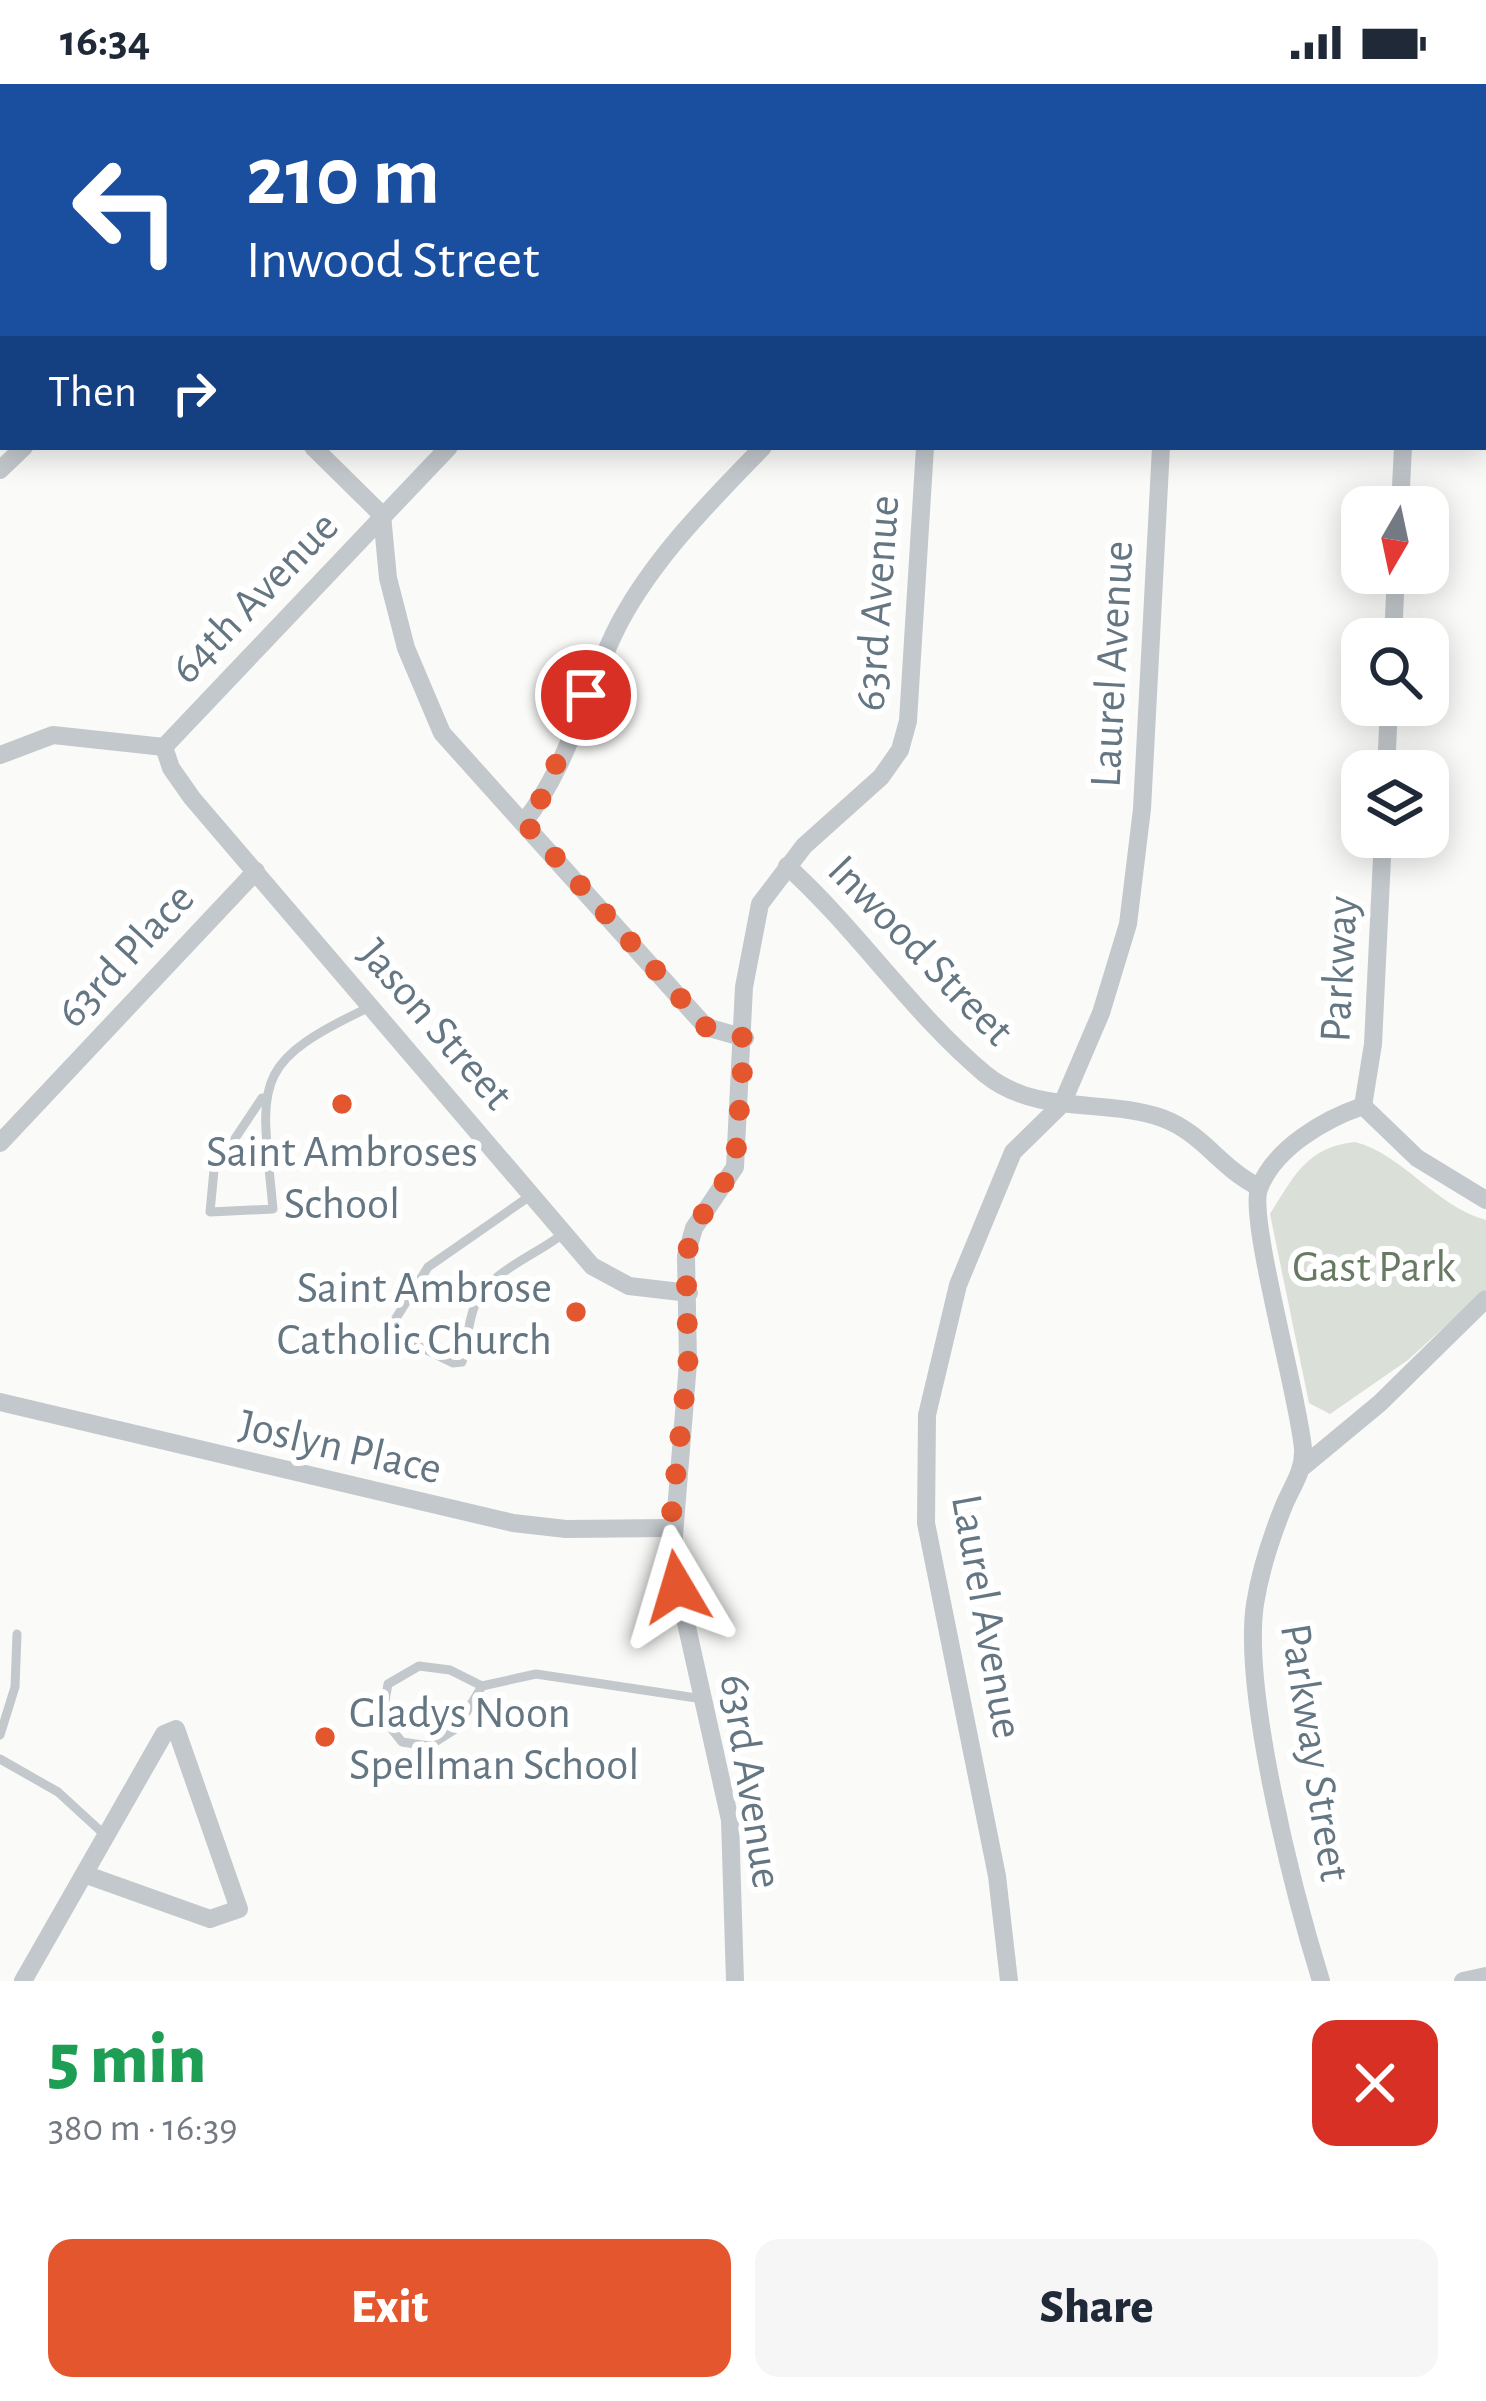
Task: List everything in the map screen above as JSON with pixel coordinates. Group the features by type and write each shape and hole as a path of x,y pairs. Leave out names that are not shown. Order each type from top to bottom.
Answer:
{"street":[{"path":"316,450 382,515 388,578 428,711 706,1027 745,1038"},
{"name":"64th Avenue","path":"164,747 336,572 382,515 446,450"},
{"path":"524,822 540,801 597,667 640,589 685,528 760,450"},
{"name":"63rd Avenue","path":"735,1981 730,1820 672,1560 670,1528 689,1239 735,1166 744,987 754,926 771,885 881,777 899,750 914,691 925,450"},
{"name":"Laurel Avenue","path":"1009,1981 997,1876 926,1523 928,1415 958,1285 1013,1152 1062,1104 1102,1013 1136,879 1161,450"},
{"path":"1401,486 1402,450"},
{"path":"0,755 53,735 164,747"},
{"name":"Jason Street","path":"164,747 179,780 564,1233 609,1278 652,1291 689,1293"},
{"name":"Parkway","path":"1363,1106 1373,1044 1383,858"},
{"name":"Inwood Street","path":"787,866 986,1075 1005,1087 1062,1104 1161,1118 1198,1136 1241,1178 1259,1186"},
{"name":"63rd Place","path":"0,1143 256,871"},
{"path":"1304,1466 1294,1390 1257,1220 1259,1186 1307,1134 1363,1106 1418,1158 1486,1200"},
{"path":"1304,1466 1380,1403 1486,1299"},
{"name":"Joslyn Place","path":"0,1402 512,1522 566,1528 670,1528"},
{"name":"Parkway Street","path":"1304,1466 1283,1506 1264,1567 1254,1643 1272,1770 1321,1981"},
{"path":"23,1981 164,1733 176,1730 239,1909 210,1919 85,1874"},
{"path":"1462,1981 1486,1976"}],"lane":[{"path":"262,1098 273,1209 210,1212 214,1170 262,1098 277,1064 291,1048 372,1006"},
{"path":"532,1195 428,1267 393,1323 396,1335 453,1363 462,1362 475,1304 504,1271 536,1256 564,1233"},
{"path":"0,1735 15,1688 17,1634"},
{"path":"482,1686 457,1728 429,1746 402,1742 382,1717 388,1684 410,1668 450,1670 482,1686 536,1674 703,1699"},
{"path":"0,1759 58,1792 106,1836"}],"green space":[{"name":"Gast Park","path":"1355,1142 1389,1158 1451,1204 1486,1220 1486,1289 1408,1360 1330,1414 1309,1403 1270,1214 1313,1157"}],"place":[{"name":"Saint Ambroses School","path":"342,1104"},
{"name":"Saint Ambrose Catholic Church","path":"576,1312"},
{"name":"Gladys Noon Spellman School","path":"325,1737"}],"route":[{"path":"586,695 540,801 524,822 706,1027 745,1038 735,1166 721,1195 694,1228 686,1256 688,1363 670,1528 677,1587"}]}
